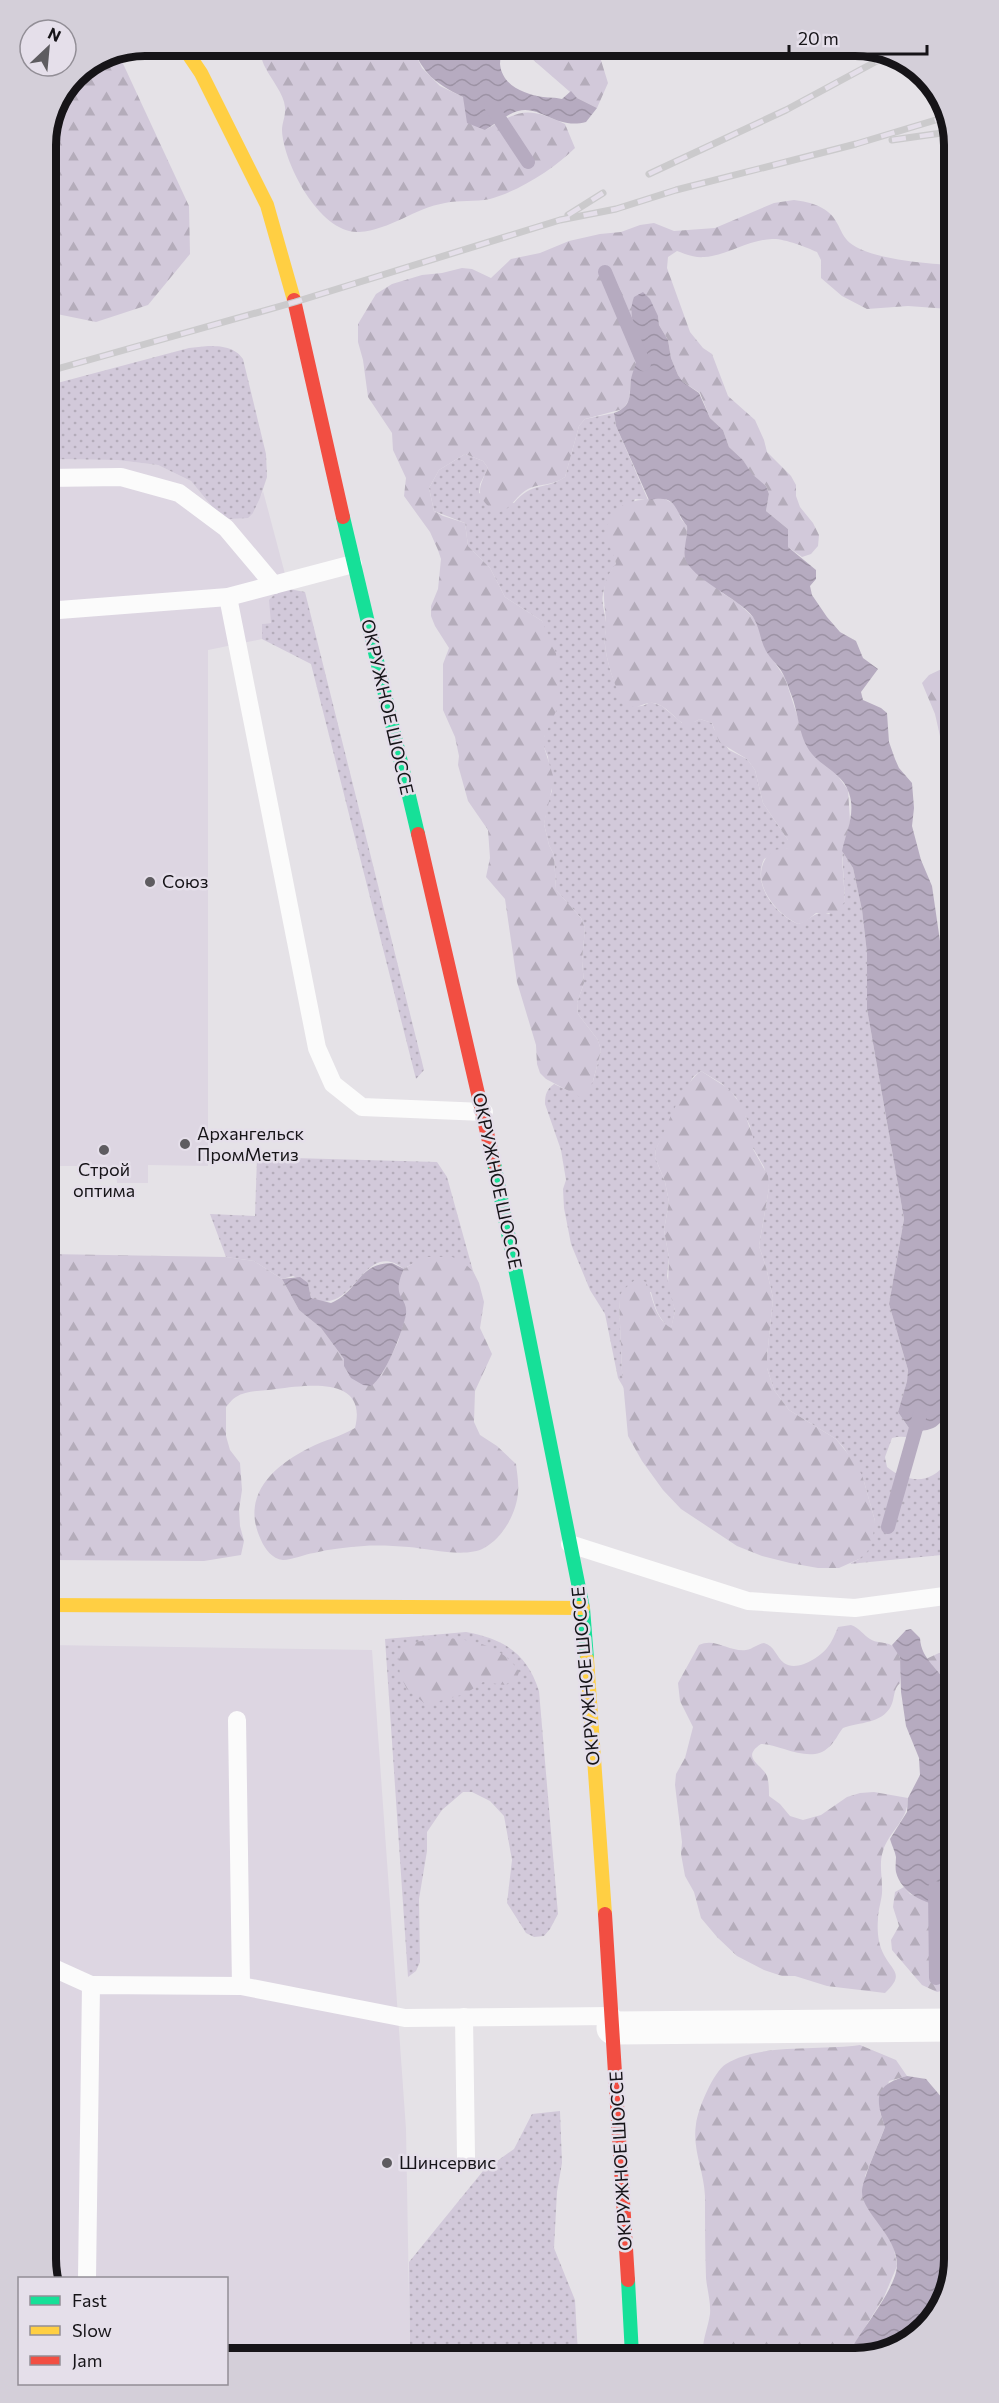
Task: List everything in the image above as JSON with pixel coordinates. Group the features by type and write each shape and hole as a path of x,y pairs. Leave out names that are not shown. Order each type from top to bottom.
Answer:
{"main road":[{"name":"ОКРУЖНОЕ ШОССЕ","path":"189,56 201,73 267,205 295,302 353,564 484,1112 583,1608 613,2022 632,2348"},
{"path":"56,1605 583,1608"}],"street":[{"path":"613,2022 944,2025"}],"lane":[{"path":"56,478 122,477 179,493 226,528 274,585"},
{"path":"56,609 228,597 353,564"},
{"path":"228,597 316,1048 333,1084 362,1107 484,1112"},
{"path":"570,1544 748,1601 855,1608 944,1596"},
{"path":"237,1720 241,1986"},
{"path":"56,1969 91,1985 241,1986 405,2018 464,2017 613,2022"},
{"path":"87,2277 91,1985"},
{"path":"464,2017 466,2157"}],"shaded area":[{"path":"56,459 117,460 158,465 191,481 219,515 253,513 263,491 289,589 271,623 262,624 262,639 208,650 208,1166 148,1165 148,1183 117,1183 116,1166 56,1166"},
{"path":"56,1645 372,1650 406,2129 410,2347 228,2347 228,2277 57,2277"}],"green space":[{"path":"261,56 416,56 422,68 440,86 463,97 485,130 507,118 532,113 565,124 575,148 557,164 513,191 490,199 450,202 423,209 370,230 359,232 345,230 331,222 318,209 306,194 297,177 284,144 282,130 284,102"},
{"path":"529,56 600,56 608,83 597,108 577,98"},
{"path":"121,59 189,206 190,254 148,305 96,322 56,314 56,138 59,121 74,90 95,70"},
{"path":"794,200 807,202 824,209 834,218 850,243 870,253 944,265 944,309 908,306 867,309 842,296 821,278 821,260 817,252 788,241 763,240 712,256 694,256 677,251 668,257 667,268 690,332 703,348 712,354 728,396 755,420 767,452 791,476 796,485 796,496 800,507 819,535 818,546 811,554 802,557 788,547 788,529 766,511 769,494 766,486 751,474 743,460 729,447 723,430 710,418 700,393 683,382 678,375 671,358 668,340 659,325 658,316 634,327 638,359 631,380 629,400 623,409 585,419 579,426 565,477 528,489 507,508 497,513 485,502 480,493 488,468 483,461 465,454 439,470 429,488 434,511 465,523 468,546 490,568 505,597 542,621 556,653 560,697 544,737 544,747 554,779 544,824 554,855 556,890 581,918 585,928 582,961 584,983 577,1003 578,1014 598,1040 601,1051 593,1081 588,1091 580,1097 546,1079 540,1073 537,1064 536,1045 517,982 505,899 486,877 490,858 488,830 468,801 458,765 459,756 455,737 443,710 443,664 449,648 431,616 431,606 438,589 441,559 430,532 404,496 406,478 393,450 392,433 368,397 358,342 358,324 376,294 392,284 422,275 462,268 472,269 491,278 511,259 540,253 569,241 621,232 654,223 674,231 715,228 774,203"},
{"path":"223,347 232,350 243,359 266,454 267,477 260,498 248,518 227,519 219,515 191,481 158,465 117,460 56,459 56,383 189,348"},
{"path":"614,413 616,426 648,500 635,499 614,552 616,565 611,571 603,594 606,654 618,688 631,704 640,706 650,702 662,706 682,723 700,719 712,723 729,750 747,759 755,770 763,803 788,840 788,848 764,859 761,869 763,888 781,913 798,924 816,914 829,914 845,901 842,851 853,868 862,910 867,953 867,1009 904,1219 889,1304 908,1370 898,1412 911,1431 921,1431 919,1438 892,1438 885,1457 887,1467 911,1479 934,1475 944,1464 944,1555 849,1564 859,1559 875,1521 863,1478 844,1448 836,1439 789,1410 774,1390 767,1368 773,1298 759,1246 769,1188 764,1167 753,1148 750,1126 736,1097 721,1083 701,1071 693,1077 656,1149 655,1157 665,1182 669,1202 664,1230 669,1258 667,1276 675,1311 671,1329 660,1317 651,1292 619,1299 625,1390 618,1378 605,1314 590,1290 571,1244 564,1208 563,1189 566,1180 561,1150 545,1104 545,1097 554,1084 580,1096 593,1081 601,1051 598,1040 578,1014 577,1003 584,983 582,961 585,928 581,918 556,890 554,855 544,824 552,791 544,737 559,686 542,621 505,597 490,568 468,546 465,523 434,511 429,488 439,470 465,454 483,461 488,468 480,484 479,493 514,503 527,492 565,477 579,426 585,419"},
{"path":"663,498 676,505 681,519 687,526 686,558 689,565 754,618 762,633 765,648 785,678 807,746 817,758 835,772 848,790 850,821 842,858 845,901 837,913 816,913 805,922 798,924 779,911 771,901 765,891 761,870 765,859 774,850 788,848 788,840 763,803 755,770 747,759 719,742 712,723 700,719 687,726 667,710 653,703 632,707 624,701 617,690 606,650 604,602 606,580 616,564 605,533 614,513 626,504"},
{"path":"289,589 305,592 424,1070 416,1079 311,664 262,639 262,624 271,623 269,600 277,592"},
{"path":"944,668 944,748 935,714 922,683 929,675"},
{"path":"701,1071 729,1089 742,1106 753,1137 753,1149 768,1176 769,1188 759,1246 773,1298 767,1368 774,1390 789,1410 836,1439 857,1465 875,1521 872,1543 867,1552 859,1559 839,1568 818,1568 790,1563 762,1556 737,1546 681,1509 663,1490 642,1461 628,1436 619,1299 622,1291 637,1278 646,1282 658,1314 671,1328 675,1311 668,1285 669,1258 664,1230 669,1202 665,1182 655,1157 656,1149 675,1107 687,1087"},
{"path":"257,1157 437,1162 447,1177 473,1271 457,1261 439,1257 421,1260 404,1269 390,1262 378,1263 368,1269 338,1298 326,1301 311,1298 308,1283 293,1276 282,1279 254,1261 226,1257 210,1214 255,1216"},
{"path":"56,1254 226,1257 254,1261 282,1279 299,1310 321,1328 344,1359 347,1372 381,1376 398,1342 406,1313 397,1290 404,1269 423,1257 452,1257 462,1261 473,1271 479,1283 484,1302 480,1328 492,1354 475,1391 474,1422 480,1435 497,1446 516,1464 518,1485 515,1508 508,1524 497,1538 484,1548 468,1552 375,1546 332,1549 287,1560 272,1556 263,1543 256,1524 257,1496 264,1484 272,1473 296,1455 355,1428 357,1411 353,1399 333,1388 304,1386 245,1393 235,1398 226,1407 226,1436 230,1450 240,1463 242,1490 239,1510 244,1541 241,1555 204,1561 56,1560"},
{"path":"851,1625 872,1640 889,1644 897,1651 901,1667 900,1683 887,1712 876,1719 843,1728 831,1745 822,1752 805,1754 761,1744 752,1753 752,1757 767,1776 769,1796 790,1816 803,1820 821,1815 847,1797 860,1793 874,1792 908,1798 902,1820 889,1838 881,1860 882,1891 878,1915 878,1937 882,1951 894,1969 896,1977 885,1993 827,1986 795,1976 782,1976 764,1970 737,1956 701,1918 694,1892 685,1876 681,1854 676,1774 685,1758 693,1727 680,1701 678,1683 699,1645 711,1643 746,1650 764,1643 771,1647 781,1661 795,1666 813,1660 823,1652 838,1627"},
{"path":"466,1632 503,1644 521,1657 539,1691 558,1914 544,1936 534,1937 526,1933 507,1903 512,1860 504,1816 490,1801 472,1792 463,1792 442,1810 427,1832 427,1851 419,1899 420,1962 416,1971 408,1977 385,1639"},
{"path":"439,1638 473,1642 495,1649 504,1655 519,1672 517,1678 505,1685 483,1682 465,1694 424,1703 407,1689 400,1675 398,1653 410,1643"},
{"path":"944,1653 944,1681 926,1659"},
{"path":"904,1887 910,1894 939,1905 944,1895 944,1990 937,1992 922,1985 892,1950 891,1940 899,1926 893,1907 895,1892"},
{"path":"860,2045 896,2060 907,2076 889,2081 880,2112 885,2127 865,2176 869,2208 887,2234 894,2249 897,2266 884,2297 852,2348 703,2348 710,2309 706,2278 705,2196 695,2133 707,2091 721,2068 739,2057 772,2050"},
{"path":"560,2111 562,2163 557,2192 554,2248 575,2300 578,2348 410,2347 409,2262 483,2171 514,2149 532,2114"}],"water":[{"path":"417,56 501,56 502,72 516,88 536,96 562,99 571,91 577,98 597,108 586,122 576,124 566,123 534,111 518,111 485,130 467,123 463,97 437,82"},
{"path":"643,292 650,299 658,316 659,325 668,340 671,358 678,375 683,382 699,393 710,418 723,430 729,447 743,460 752,474 766,486 769,494 766,511 788,529 788,547 816,570 816,579 810,586 812,595 840,632 856,641 863,658 878,669 861,692 863,700 887,713 889,742 895,759 899,768 912,783 914,808 912,826 921,860 932,886 940,941 944,952 944,1417 939,1424 929,1430 911,1431 898,1412 908,1370 889,1304 904,1219 867,1009 867,953 862,910 853,868 842,851 850,822 851,800 842,781 807,747 786,681 766,651 753,617 689,566 685,558 687,526 670,501 649,500 616,426 614,413 624,407 629,399 631,379 638,356 632,317 634,297"},
{"path":"392,1263 404,1269 399,1292 405,1304 406,1314 393,1353 382,1373 371,1386 363,1385 351,1378 344,1366 344,1359 321,1328 299,1310 282,1279 300,1277 308,1283 311,1298 331,1303 340,1298 372,1268"},
{"path":"911,1629 920,1638 927,1658 944,1679 944,1905 921,1900 903,1886 896,1872 896,1857 890,1839 907,1812 908,1798 920,1775 919,1758 906,1726 901,1692 900,1657 892,1645 906,1630"},
{"path":"907,2076 926,2079 944,2100 944,2259 942,2276 929,2308 909,2329 883,2343 852,2348 885,2297 897,2265 892,2244 867,2208 862,2192 885,2127 880,2108 880,2094 883,2088"}],"waterway":[{"path":"491,106 528,162"},
{"path":"605,272 644,364"},
{"path":"888,1527 920,1414"},
{"path":"935,1888 936,1978"}],"railway":[{"path":"649,174 786,110 880,59"},
{"path":"56,369 295,302 560,220 616,209 676,190 856,144 940,119"},
{"path":"892,140 943,133"},
{"path":"568,215 603,193"}],"traffic: fast":[{"path":"343,517 418,834"},
{"path":"494,1163 583,1608 587,1659"},
{"path":"628,2280 632,2348"}],"traffic: slow":[{"path":"189,56 201,73 267,205 294,300"},
{"path":"56,1605 583,1608"},
{"path":"587,1659 605,1914"}],"traffic: jam":[{"path":"294,300 343,517"},
{"path":"418,834 494,1163"},
{"path":"605,1914 628,2280"}],"place":[{"name":"Союз","path":"150,882"},
{"name":"Архангельск ПромМетиз","path":"185,1144"},
{"name":"Строй оптима","path":"104,1150"},
{"name":"Шинсервис","path":"387,2163"}]}
